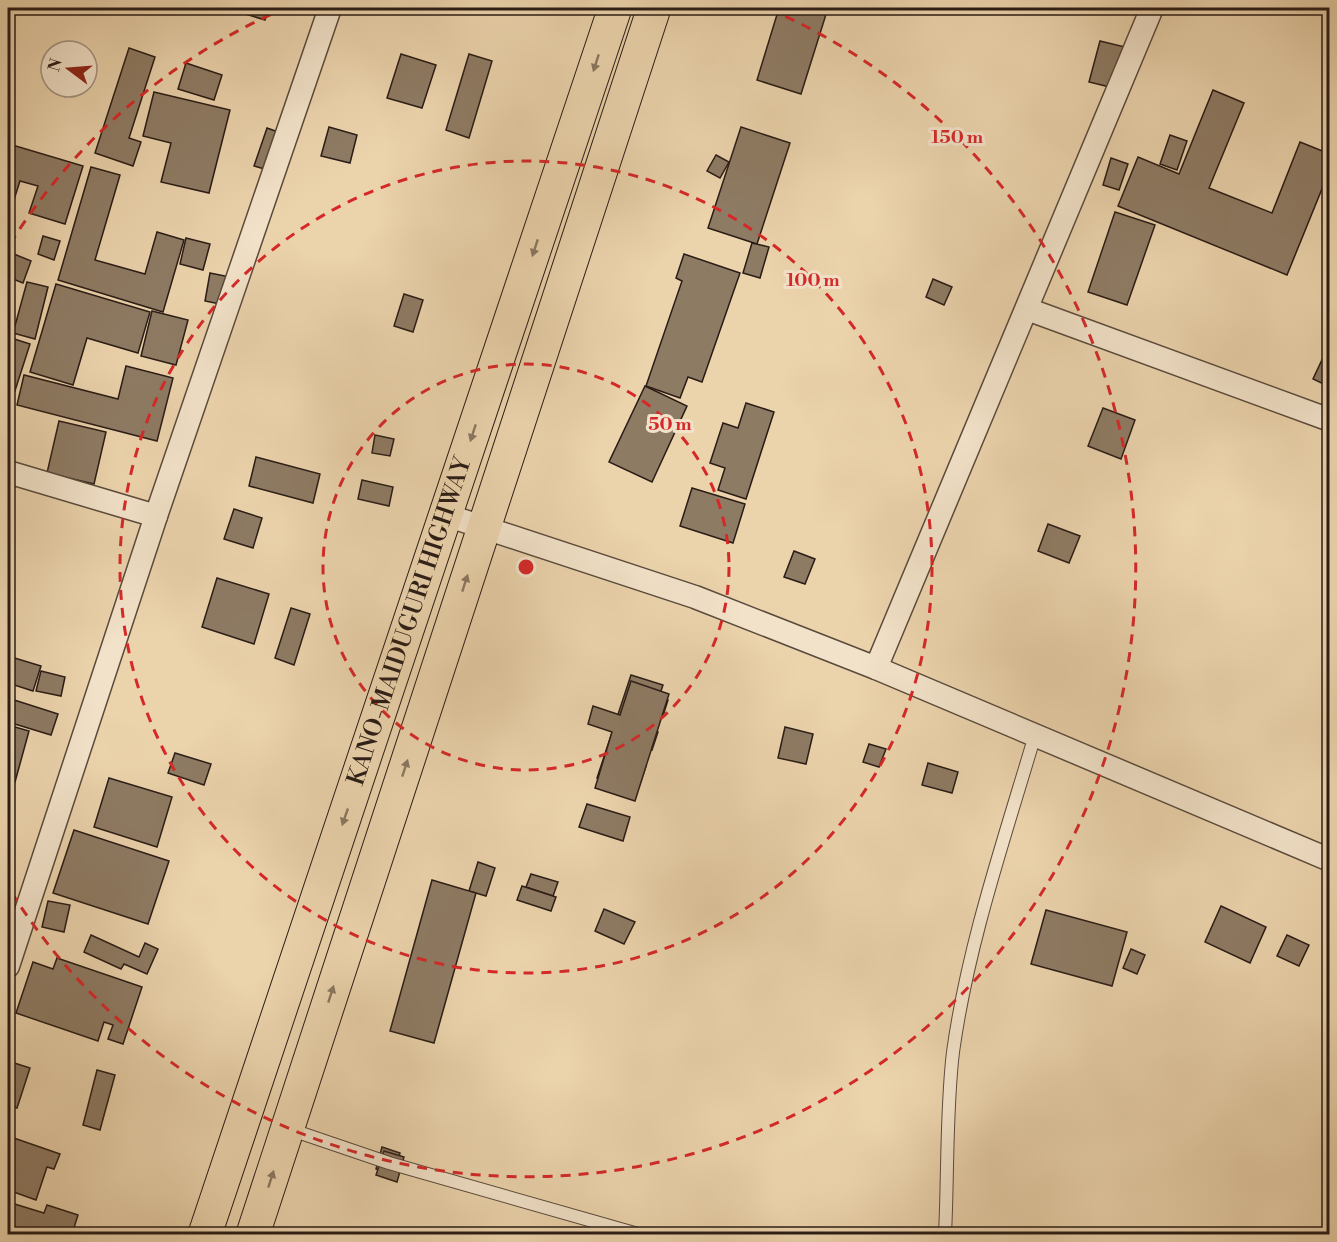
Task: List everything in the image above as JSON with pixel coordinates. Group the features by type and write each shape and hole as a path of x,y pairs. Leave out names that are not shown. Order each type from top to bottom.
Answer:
{"highway":[{"name":"KANO-MAIDUGURI HIGHWAY","path":"205,1234 615,8"},
{"name":"KANO-MAIDUGURI HIGHWAY","path":"253,1234 654,8"}],"street":[{"path":"8,966 156,516 330,8"},
{"path":"876,668 1152,8"},
{"path":"1027,309 1329,420"},
{"path":"8,472 156,516"},
{"path":"446,515 695,597 876,668 1329,860"}],"lane":[{"path":"945,1234 953,1055 964,986 981,919 1035,735"},
{"path":"287,1129 610,1231 638,1234"}],"building":[{"path":"241,8 269,8 265,20 239,12"},
{"path":"779,8 828,8 801,94 757,80"},
{"path":"1100,41 1125,47 1114,88 1089,82"},
{"path":"129,48 155,57 129,138 141,142 133,166 95,153"},
{"path":"401,54 436,65 422,108 387,98"},
{"path":"469,54 492,61 469,138 446,130"},
{"path":"186,63 222,75 214,100 178,89"},
{"path":"1213,90 1244,103 1209,188 1272,213 1300,142 1330,154 1330,169 1287,275 1118,206 1138,157 1179,174"},
{"path":"154,92 230,110 209,193 161,182 171,143 143,136"},
{"path":"329,127 357,135 350,163 321,156"},
{"path":"741,127 790,143 757,244 708,228"},
{"path":"267,128 281,133 268,170 254,166"},
{"path":"1170,135 1187,141 1177,170 1160,164"},
{"path":"9,144 83,166 65,224 29,213 38,186 20,181 11,209 8,208"},
{"path":"716,155 729,162 720,178 707,171"},
{"path":"1111,158 1128,164 1119,190 1103,185"},
{"path":"91,167 120,175 95,260 145,274 157,232 184,240 163,312 58,280"},
{"path":"1115,212 1155,225 1127,305 1088,292"},
{"path":"43,236 60,241 54,260 38,254"},
{"path":"186,238 210,244 203,270 180,264"},
{"path":"752,243 769,247 760,278 743,273"},
{"path":"14,254 31,261 23,283 8,277"},
{"path":"684,254 740,273 702,382 688,377 680,398 646,386 682,281 676,278"},
{"path":"210,273 235,278 230,306 205,301"},
{"path":"933,279 952,287 944,305 926,297"},
{"path":"27,282 48,287 35,339 13,333"},
{"path":"56,284 150,312 138,353 87,338 73,385 30,372"},
{"path":"404,294 423,300 413,332 394,326"},
{"path":"152,311 188,320 176,365 141,356"},
{"path":"8,337 30,344 13,397 8,395"},
{"path":"1330,347 1330,387 1313,379"},
{"path":"126,366 173,378 157,441 17,405 24,375 118,399"},
{"path":"645,386 687,406 652,482 609,462"},
{"path":"746,403 774,412 746,499 718,490 725,468 710,463 723,423 738,428"},
{"path":"1103,408 1135,420 1121,459 1088,446"},
{"path":"59,421 106,432 94,484 47,473"},
{"path":"375,435 394,439 390,456 372,453"},
{"path":"256,457 320,474 313,503 249,486"},
{"path":"362,480 393,487 389,506 358,499"},
{"path":"692,488 745,504 733,543 680,526"},
{"path":"234,509 262,518 253,548 224,539"},
{"path":"1048,524 1080,536 1069,563 1038,551"},
{"path":"794,551 815,559 805,584 784,577"},
{"path":"217,578 269,594 254,644 202,627"},
{"path":"291,608 310,614 294,665 275,658"},
{"path":"8,656 41,666 33,691 8,683"},
{"path":"41,671 65,677 61,696 36,691"},
{"path":"631,675 663,685 659,697 668,700 663,716 653,713 647,728 658,732 652,750 643,747 637,763 646,766 639,787 629,783 627,788 597,778"},
{"path":"631,681 669,694 635,801 595,788 612,732 588,724 593,706 620,715"},
{"path":"8,698 58,714 51,735 8,722"},
{"path":"8,725 29,731 15,782 8,780"},
{"path":"785,727 813,734 806,764 778,758"},
{"path":"869,744 886,749 879,767 863,762"},
{"path":"175,753 211,764 204,785 168,773"},
{"path":"928,763 958,772 952,793 922,785"},
{"path":"109,778 172,797 157,847 94,827"},
{"path":"587,804 630,817 623,841 579,827"},
{"path":"74,830 169,861 148,924 53,893"},
{"path":"478,862 495,868 486,896 469,891"},
{"path":"531,874 558,882 553,896 526,887"},
{"path":"432,880 476,893 434,1043 390,1031"},
{"path":"522,886 556,897 551,911 517,900"},
{"path":"48,901 70,905 64,932 42,927"},
{"path":"1221,906 1266,927 1250,963 1205,942"},
{"path":"604,909 635,922 624,944 595,931"},
{"path":"1046,910 1127,932 1112,986 1031,964"},
{"path":"91,935 139,957 145,943 158,949 147,974 124,964 121,969 84,952"},
{"path":"1287,935 1309,945 1299,966 1277,956"},
{"path":"1131,949 1145,955 1137,974 1123,968"},
{"path":"57,958 142,987 123,1044 108,1039 113,1025 104,1022 98,1041 16,1013 33,962 53,969"},
{"path":"8,1061 30,1068 17,1108 8,1105"},
{"path":"97,1070 115,1075 100,1130 83,1125"},
{"path":"8,1136 60,1154 54,1169 47,1167 36,1200 8,1190"},
{"path":"382,1147 400,1153 394,1174 376,1169"},
{"path":"384,1151 404,1157 397,1182 376,1175"},
{"path":"8,1202 44,1213 47,1205 78,1215 72,1234 8,1234"}]}
